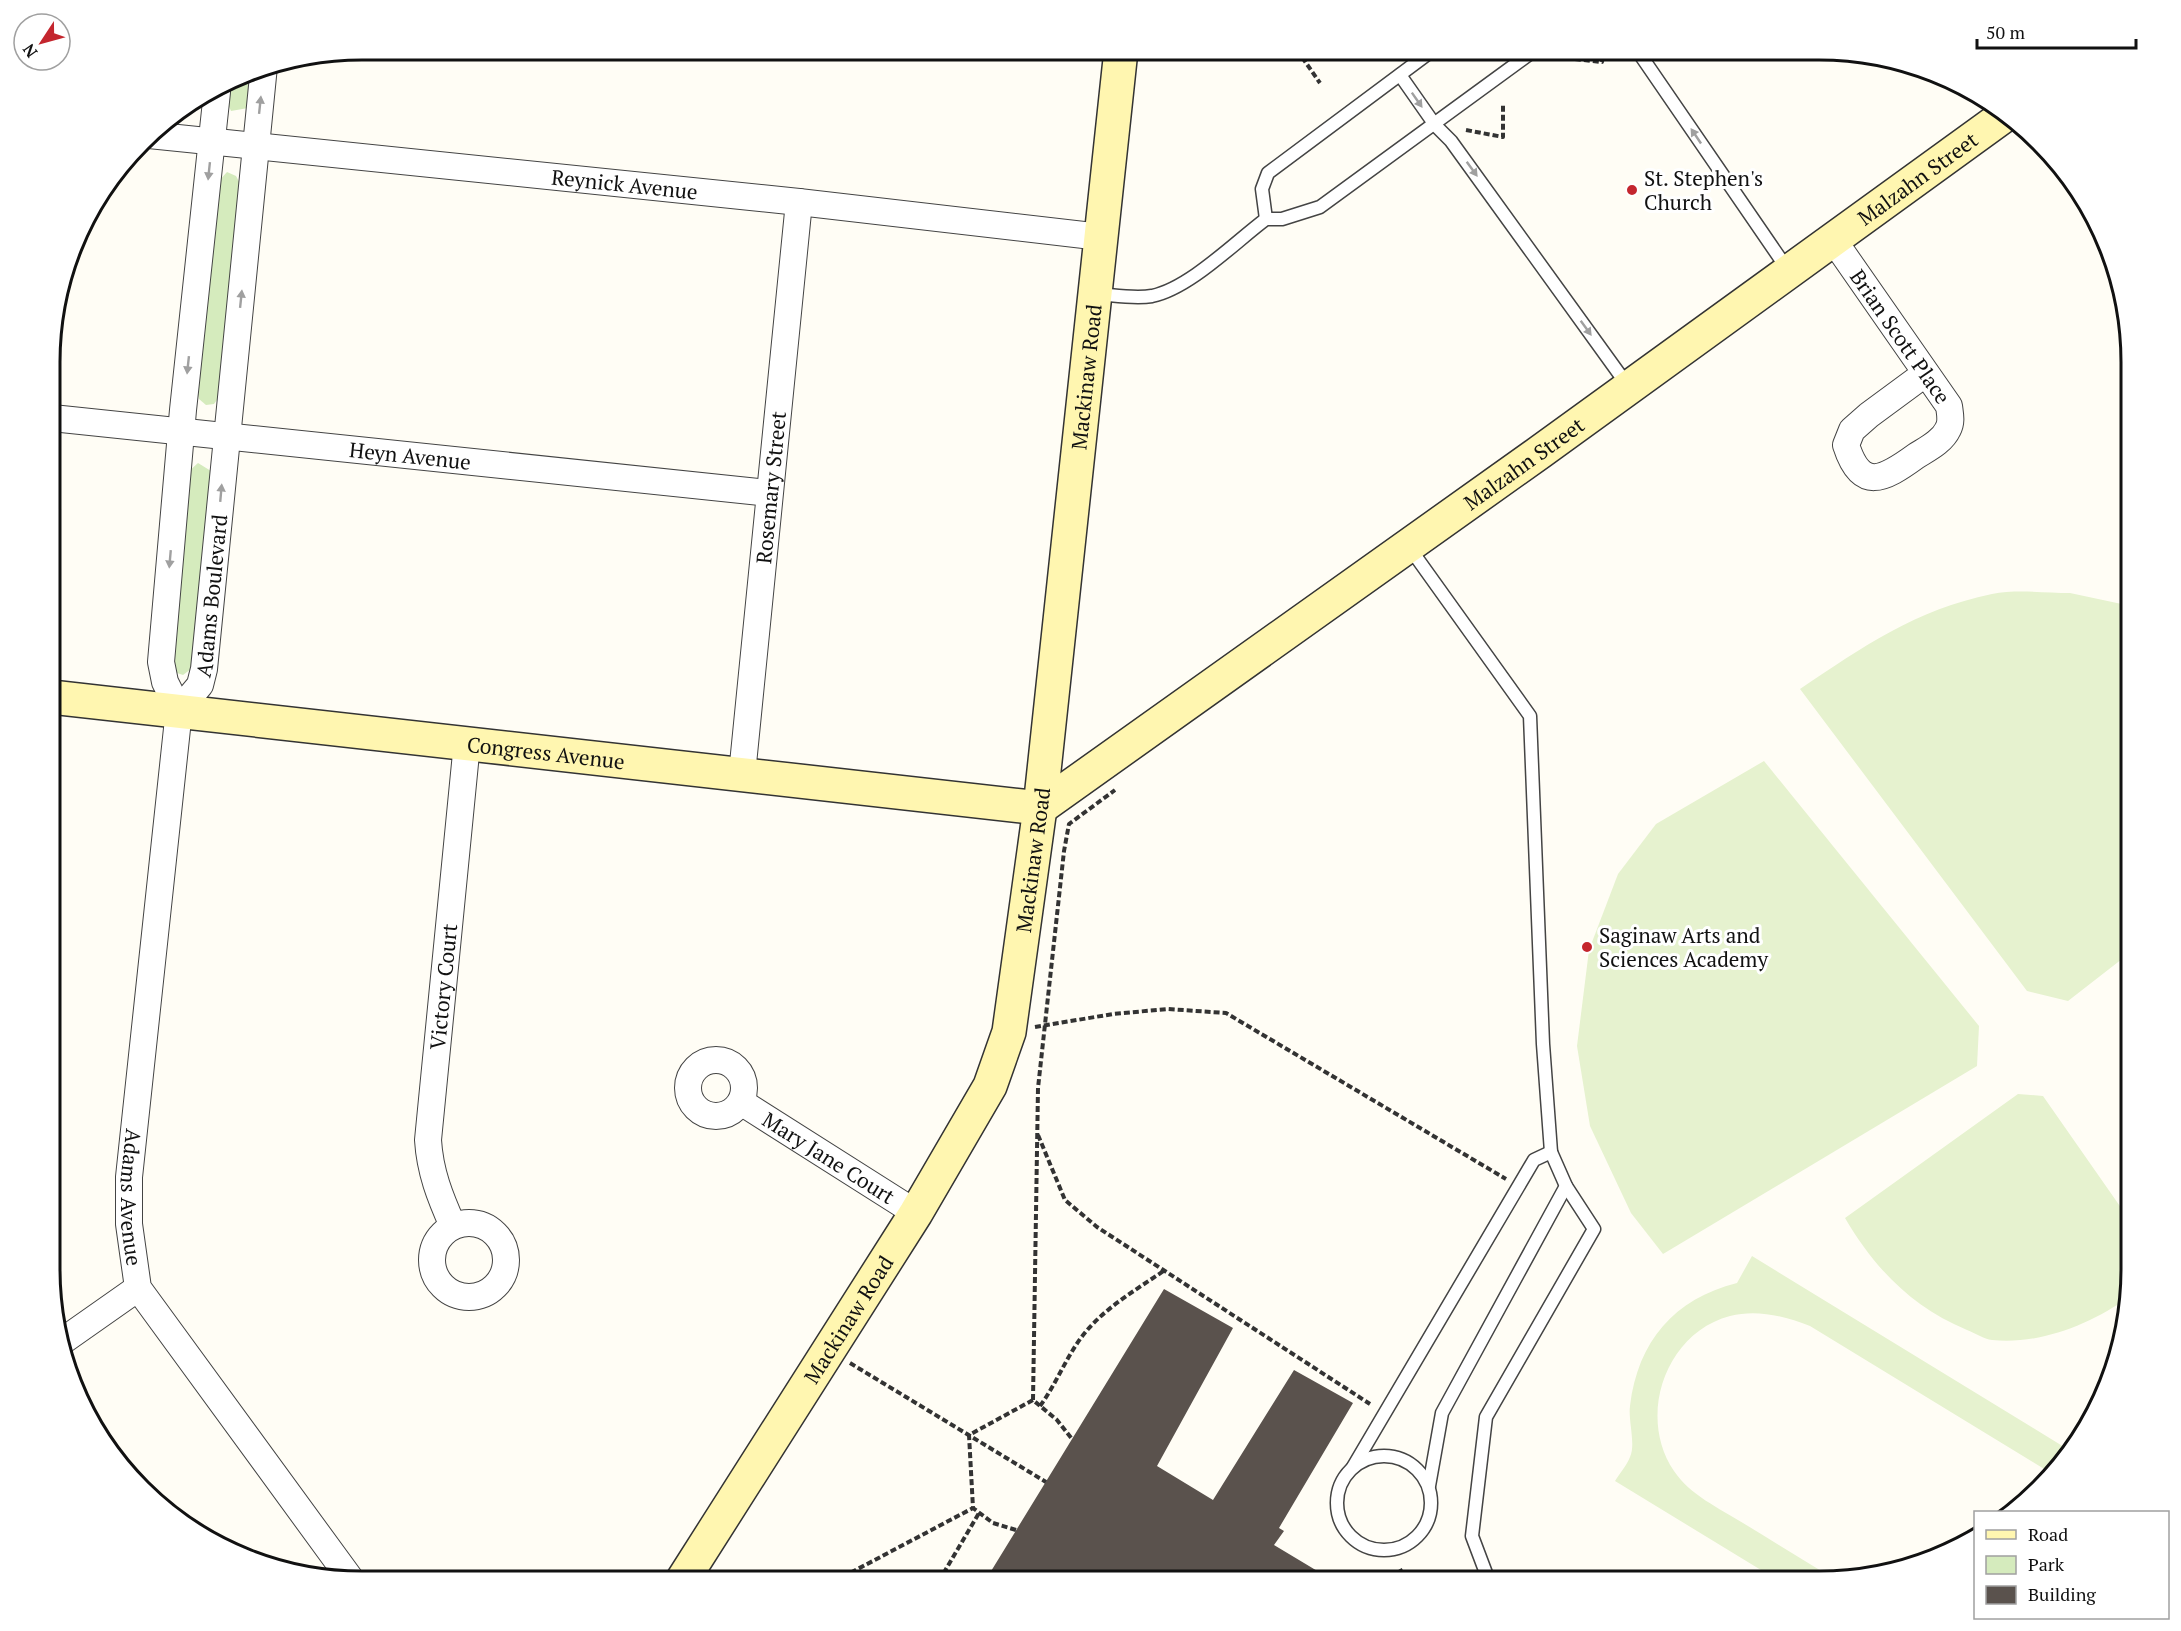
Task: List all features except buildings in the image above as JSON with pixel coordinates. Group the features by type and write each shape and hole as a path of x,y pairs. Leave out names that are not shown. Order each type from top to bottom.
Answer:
{"street":[{"name":"Mackinaw Road","path":"689,1571 916,1213 990,1086 1009,1032 1040,808 1120,60"},
{"name":"Adams Boulevard","path":"216,97 161,662 165,682 179,710 200,685 204,669 263,77"},
{"name":"Malzahn Street","path":"1040,808 1408,546 1998,119"},
{"name":"Reynick Avenue","path":"162,136 256,148 799,202 1101,237"},
{"name":"Rosemary Street","path":"742,774 799,202"},
{"name":"Brian Scott Place","path":"1832,238 1949,406 1950,427 1942,438 1893,472 1882,477 1869,478 1859,472 1852,463 1846,445 1852,430 1926,373"},
{"name":"Heyn Avenue","path":"60,419 769,493"},
{"name":"Congress Avenue","path":"60,698 1040,808"},
{"name":"Adams Avenue","path":"179,710 129,1177 129,1224 138,1288 344,1570"},
{"name":"Victory Court","path":"453,1226 436,1187 429,1163 428,1140 467,743"},
{"name":"Mary Jane Court","path":"741,1102 916,1213"},
{"path":"68,1338 138,1288"}],"lane":[{"path":"1266,219 1262,189 1268,174 1420,60"},
{"path":"1095,294 1145,297 1173,288 1266,219 1282,219 1320,207 1522,60"},
{"path":"1644,60 1788,271"},
{"path":"1400,75 1434,125 1451,141 1628,387"},
{"path":"1408,546 1530,716 1543,1044 1551,1152 1566,1186 1593,1229 1485,1417 1472,1536 1486,1571"},
{"path":"1551,1152 1534,1160 1353,1467 1343,1479 1338,1493 1337,1508 1341,1523 1362,1545 1377,1550 1394,1550 1409,1544 1421,1533 1430,1519 1432,1503 1430,1486 1442,1413 1566,1186"},
{"path":"1353,1467 1373,1457 1396,1456 1410,1462 1421,1472 1430,1486"}],"path":[{"path":"1304,60 1320,83"},
{"path":"1584,60 1602,62 1602,60"},
{"path":"1466,130 1503,137 1503,104"},
{"path":"1034,1401 1038,1088 1069,824 1117,789"},
{"path":"1009,1032 1113,1014 1168,1009 1227,1013 1509,1181"},
{"path":"1037,1132 1065,1200 1097,1227 1370,1404"},
{"path":"1040,1406 1077,1344 1090,1328 1127,1295 1165,1270"},
{"path":"829,1350 1046,1482"},
{"path":"1034,1401 1057,1420 1072,1439"},
{"path":"969,1435 1034,1401"},
{"path":"969,1435 973,1508 979,1514 1005,1528 1016,1530"},
{"path":"854,1571 973,1508"},
{"path":"945,1571 979,1514"}],"green space":[{"path":"252,81 248,108 231,111 226,92"},
{"path":"227,172 236,176 242,187 219,397 214,404 206,405 199,399 197,389 218,182"},
{"path":"198,463 211,471 195,666 183,675 174,672 170,661 187,473"},
{"path":"2021,591 2070,593 2121,604 2121,960 2068,1001 2027,991 1800,689 1869,644 1914,620 1964,601 1992,594"},
{"path":"1764,761 1979,1026 1977,1066 1663,1254 1631,1213 1590,1126 1577,1046 1589,950 1618,874 1656,824"},
{"path":"2018,1094 2043,1096 2121,1208 2118,1304 2082,1324 2046,1336 2010,1341 1992,1340 1947,1321 1912,1298 1882,1270 1845,1218"},
{"path":"1752,1256 2063,1447 2045,1469 1810,1326 1790,1319 1750,1313 1730,1316 1707,1325 1689,1340 1674,1358 1664,1380 1658,1403 1658,1426 1663,1450 1674,1471 1697,1494 1821,1571 1763,1571 1615,1481 1632,1452 1630,1406 1634,1383 1651,1343 1663,1326 1695,1300 1737,1283"}],"place":[{"name":"St. Stephen's Church","path":"1632,190"},
{"name":"Saginaw Arts and Sciences Academy","path":"1587,947"}]}
